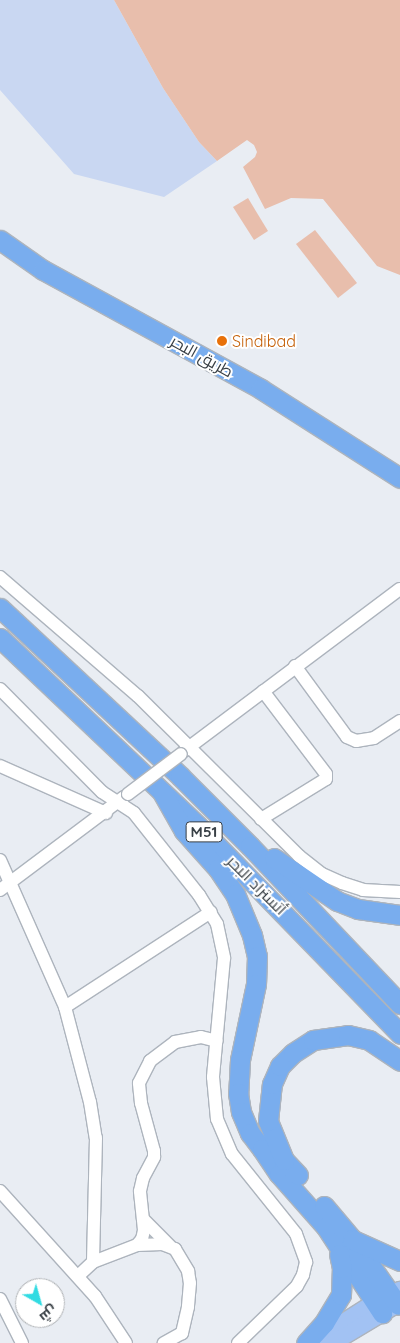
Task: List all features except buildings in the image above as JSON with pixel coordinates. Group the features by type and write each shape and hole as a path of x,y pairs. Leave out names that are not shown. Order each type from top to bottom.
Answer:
{"highway":[{"name":"طريق البحر","path":"0,240 43,270 261,389 400,478"},
{"name":"أتستراد البحر","path":"0,608 180,776 250,846 400,1004"},
{"name":"أتستراد البحر","path":"0,638 162,792 276,904 400,1034"},
{"path":"162,792 184,831 218,869 235,894 252,935 257,956 256,984 240,1060 238,1093 241,1112 250,1133 321,1221 344,1242 400,1260"},
{"path":"250,846 276,860 337,901 358,909 400,915"},
{"path":"391,1301 344,1242 284,1160 268,1121 272,1084 280,1066 292,1052 313,1040 348,1035 369,1040 400,1061"},
{"path":"306,1343 324,1323 341,1295 344,1242"}],"main road":[{"path":"311,1343 391,1301"},
{"path":"333,1343 391,1301"}],"street":[{"path":"0,577 138,696 186,750 298,856 322,874 363,890 400,892"},
{"path":"5,886 106,812 263,691 400,589"},
{"path":"296,666 347,737 356,741 374,738 400,720"},
{"path":"0,689 92,782 123,798 211,912 221,938 224,958 213,1077 213,1101 217,1119 232,1154 296,1234 306,1262 297,1286 238,1343"},
{"path":"261,819 326,779 326,774 263,691"},
{"path":"0,766 106,812"},
{"path":"0,860 5,886 30,932 64,1007 90,1102 96,1138 94,1262"},
{"path":"64,1007 211,912"},
{"path":"137,1245 142,1239 143,1219 140,1191 143,1178 154,1157 141,1103 139,1083 150,1061 175,1042 201,1037 217,1041"},
{"path":"0,1191 78,1276 126,1343"},
{"path":"143,1219 180,1255 188,1272 190,1283 188,1307 182,1333 164,1343"},
{"path":"78,1276 94,1262 137,1245 162,1244 170,1246"},
{"path":"0,1299 22,1343"}],"sand":[{"path":"0,0 114,0 163,88 199,142 217,161 164,197 74,174 0,90"}],"shaded area":[{"path":"114,0 400,0 400,275 377,266 323,199 291,198 265,209 243,167 255,157 257,152 254,145 247,140 217,161 199,142 163,88"},
{"path":"248,198 268,231 254,240 233,207"},
{"path":"315,230 357,283 338,298 296,244"}],"place":[{"name":"Sindibad","path":"222,341"}]}
